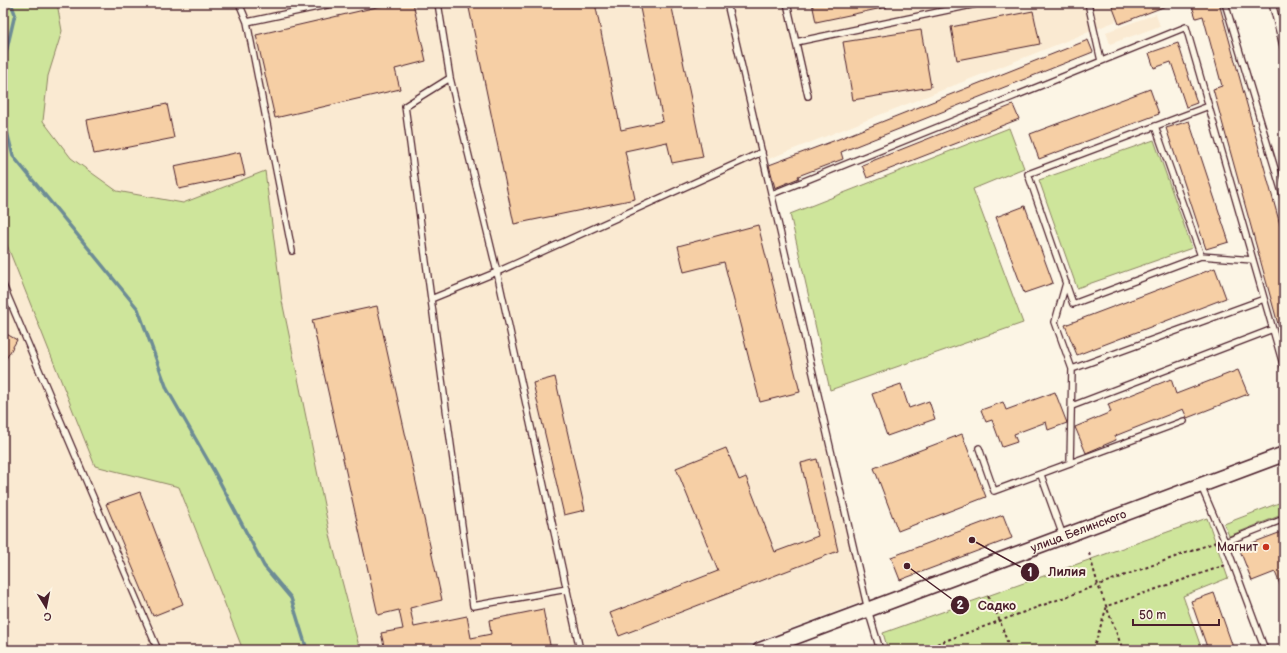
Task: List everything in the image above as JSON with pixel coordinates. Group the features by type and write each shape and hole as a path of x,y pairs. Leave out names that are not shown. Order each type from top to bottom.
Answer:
{"street":[{"name":"улица Белинского","path":"760,650 1284,454"}],"lane":[{"path":"239,3 247,22 292,251"},
{"path":"247,22 336,3"},
{"path":"438,3 450,78 497,272 580,650"},
{"path":"728,3 868,610 880,650"},
{"path":"787,3 808,96"},
{"path":"796,42 981,3"},
{"path":"1088,3 1101,61"},
{"path":"1226,3 1284,199"},
{"path":"1272,3 1284,50"},
{"path":"772,194 1186,26 1284,368"},
{"path":"450,78 405,106 473,606 567,589"},
{"path":"1209,106 1028,174 1074,304 1201,256 1253,260"},
{"path":"1155,126 1201,256"},
{"path":"431,299 497,272 762,152"},
{"path":"1066,283 1055,322 1072,369 1070,463"},
{"path":"3,285 158,650"},
{"path":"1072,369 1264,299"},
{"path":"1072,406 1273,329"},
{"path":"979,448 994,491 1184,421"},
{"path":"1041,474 1063,537"},
{"path":"1201,485 1225,542 1265,650"},
{"path":"1225,542 1284,519"}],"path":[{"path":"920,650 1215,542 1225,542"},
{"path":"1089,553 1098,585 1123,650"},
{"path":"1106,606 1233,563"},
{"path":"988,596 1000,621 1010,650"},
{"path":"1093,650 1106,606"}],"shaded area":[{"path":"3,3 1162,3 761,162 864,601 733,650 3,650"},
{"path":"1272,3 1284,3 1284,50"},
{"path":"1156,14 1160,26 1110,44 1106,32"}],"green space":[{"path":"3,3 57,3 62,31 48,76 43,121 71,158 117,191 183,203 265,171 282,301 331,539 360,650 243,650 179,487 95,466 3,235"},
{"path":"1009,128 1024,168 973,189 1023,323 830,390 790,214"},
{"path":"1154,140 1192,248 1077,288 1039,180"},
{"path":"1284,501 1284,514 1229,536 1224,524"},
{"path":"1207,518 1228,578 1183,596 1202,650 888,650 883,633"}],"building":[{"path":"394,3 413,3 426,61 395,69 400,89 275,118 256,35"},
{"path":"468,3 595,3 621,130 663,121 639,3 671,3 703,157 672,163 667,142 625,151 635,199 514,224"},
{"path":"812,3 886,3 887,7 816,22"},
{"path":"1111,3 1170,3 1171,4 1119,24"},
{"path":"1191,3 1219,3 1284,239 1284,335 1281,335 1213,89 1222,86 1203,16 1196,18"},
{"path":"1033,11 1040,44 957,60 951,27"},
{"path":"921,30 931,87 853,100 843,42"},
{"path":"1088,40 1093,52 841,152 843,159 798,176 799,178 775,188 769,165"},
{"path":"1178,43 1197,103 1186,107 1171,62 1154,68 1149,53"},
{"path":"1150,89 1159,114 1039,159 1030,134"},
{"path":"167,104 174,138 94,154 87,120"},
{"path":"1013,105 1019,119 867,178 862,165"},
{"path":"1189,121 1229,242 1206,249 1166,128"},
{"path":"240,152 245,175 179,189 174,166"},
{"path":"1025,206 1053,283 1024,293 996,217"},
{"path":"758,225 800,392 760,402 724,262 684,272 678,246"},
{"path":"1215,268 1226,298 1077,355 1065,325"},
{"path":"377,306 442,600 410,608 414,627 467,616 471,638 491,634 489,620 543,609 551,650 385,650 381,633 403,629 399,610 378,615 312,320"},
{"path":"3,332 17,340 3,364"},
{"path":"1238,370 1248,394 1187,418 1183,409 1115,436 1116,440 1086,453 1075,427 1111,412 1108,404 1171,379 1176,394"},
{"path":"555,377 585,510 564,515 533,383"},
{"path":"901,384 909,408 929,401 935,419 887,436 872,394"},
{"path":"1055,392 1067,423 1048,430 1046,422 1014,434 1017,442 1002,447 992,420 986,422 981,410 1003,402 1006,410"},
{"path":"962,434 986,497 898,531 874,468"},
{"path":"726,448 739,480 746,477 775,552 818,536 801,463 817,459 838,551 619,636 610,613 718,571 676,468"},
{"path":"140,492 183,604 153,616 106,504"},
{"path":"1003,515 1012,538 900,580 891,557"},
{"path":"1284,531 1283,592 1275,572 1252,581 1239,548"},
{"path":"1214,593 1234,650 1208,650 1191,601"}],"waterway":[{"path":"3,65 15,14 11,3"},
{"path":"3,116 13,156 138,309 167,389 214,471 264,566 291,598 307,650"}],"place":[{"name":"Лилия","path":"972,540"},
{"name":"Магнит","path":"1266,547"},
{"name":"Садко","path":"907,566"}]}
